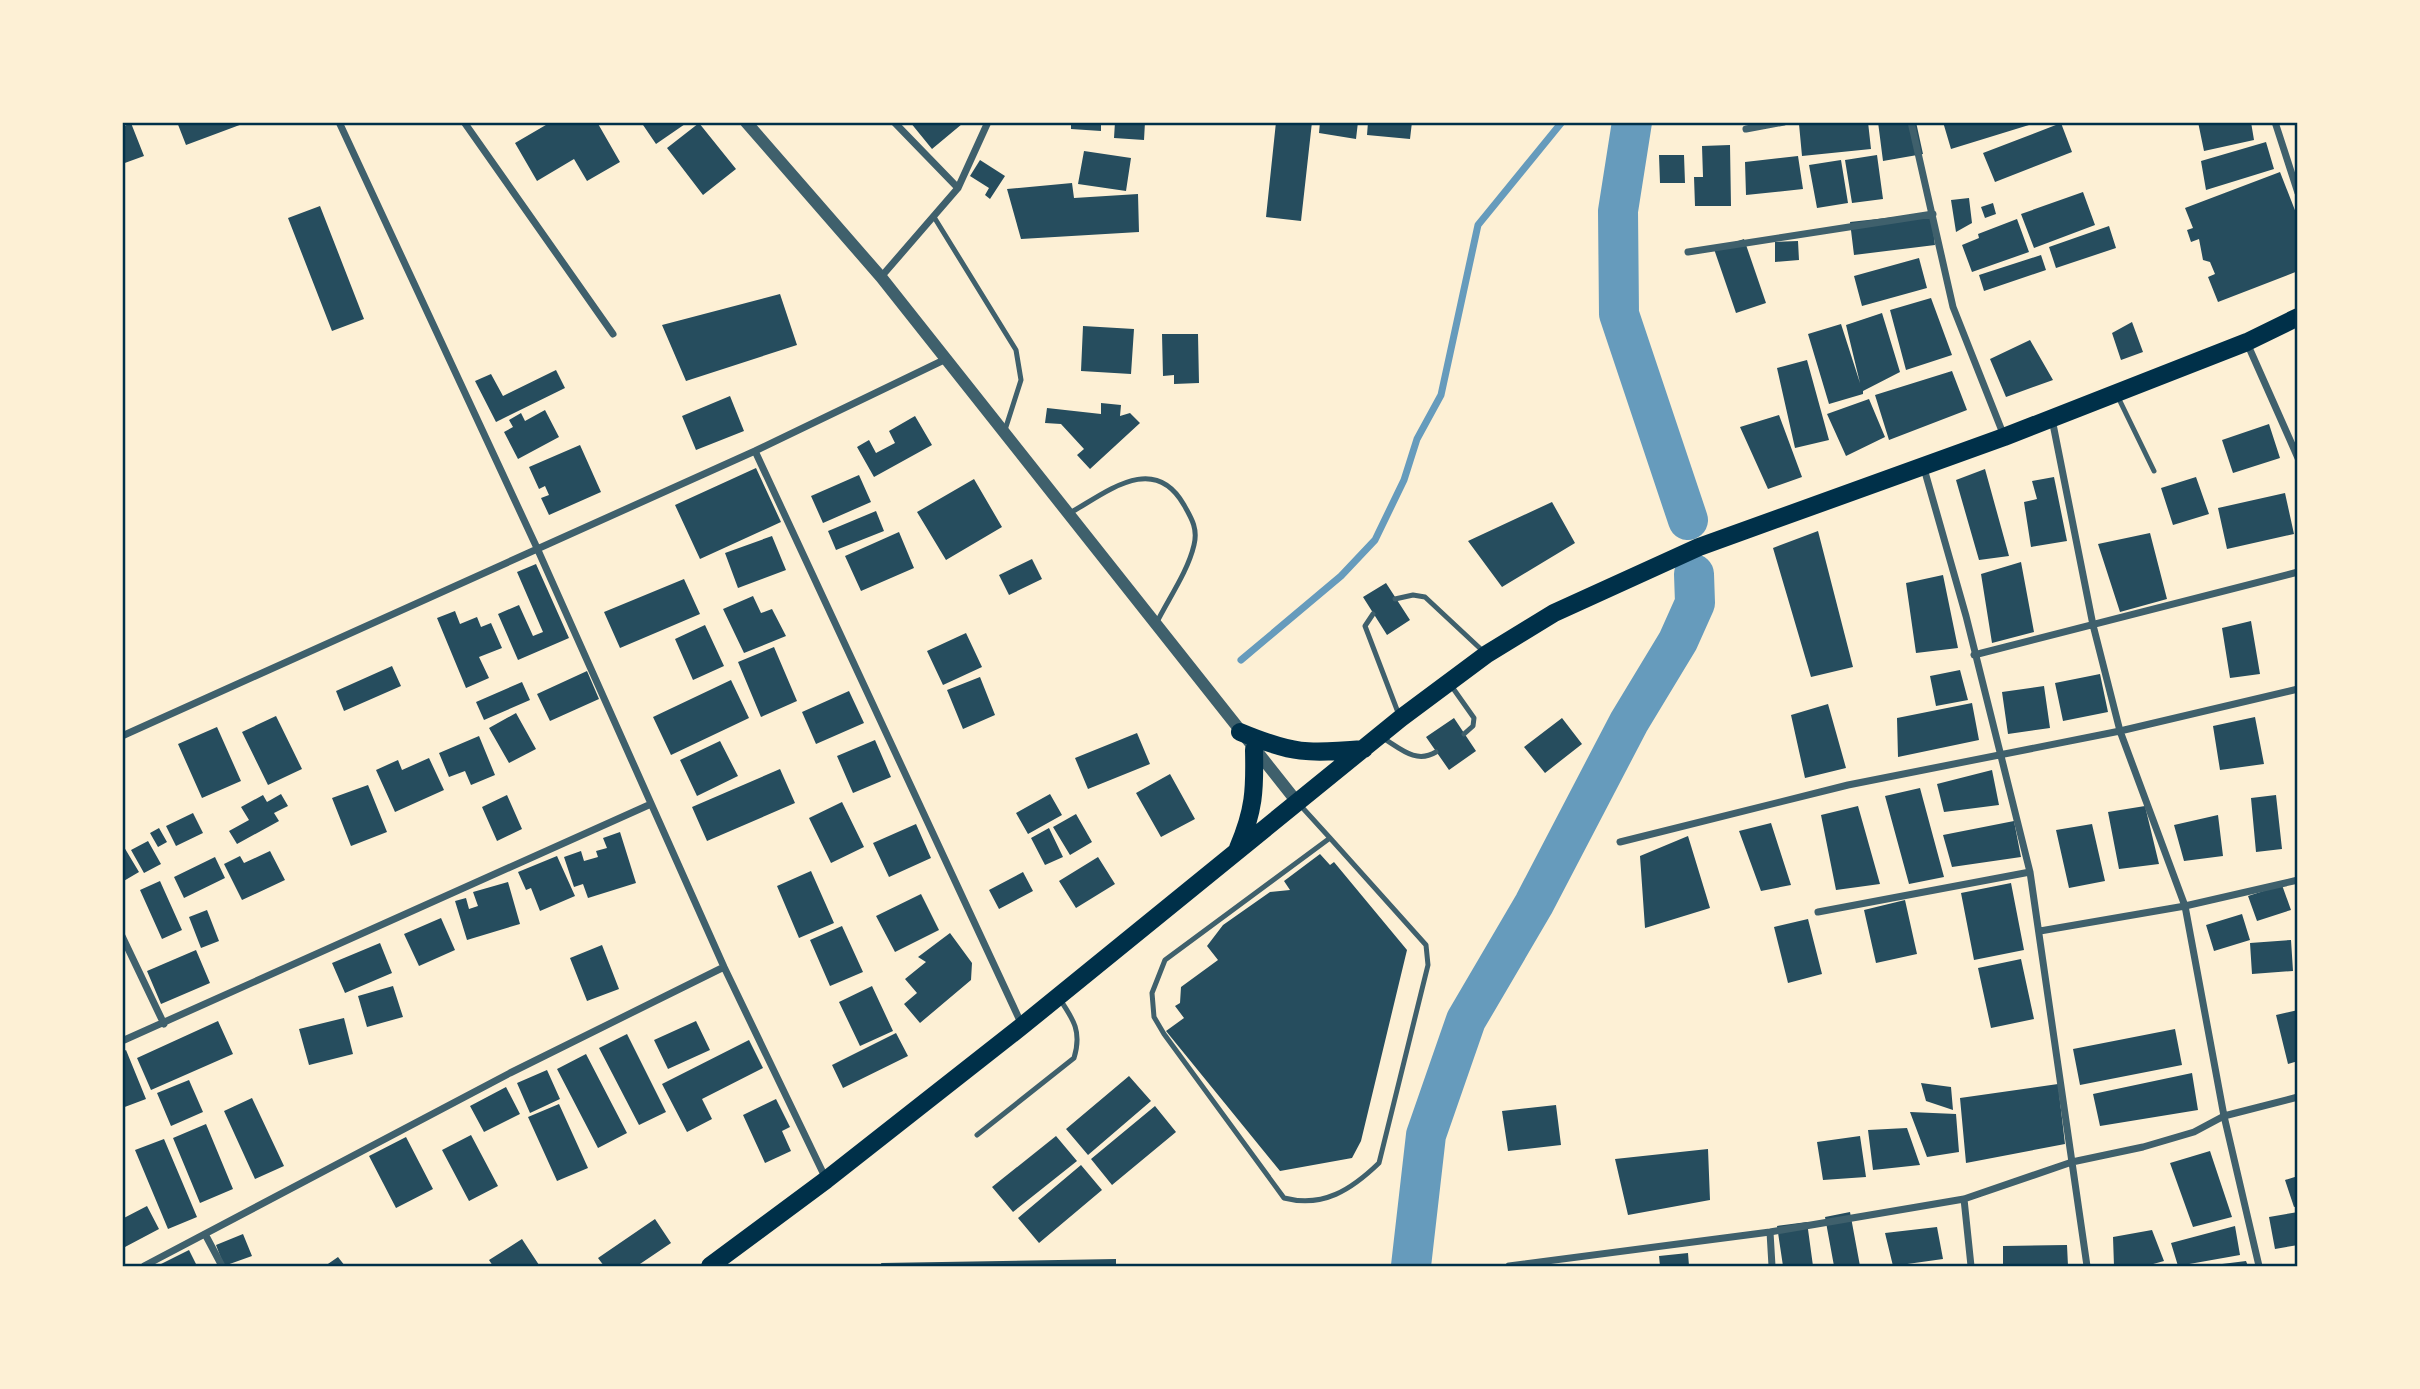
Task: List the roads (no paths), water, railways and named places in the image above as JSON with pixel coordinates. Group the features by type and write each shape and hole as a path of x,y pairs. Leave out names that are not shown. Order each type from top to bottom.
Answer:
{"main road":[{"path":"710,1266 826,1180 1022,1026 1401,718 1487,654 1554,613 1643,570 1923,464 2004,437 2247,342 2298,317"},
{"path":"1240,732 1282,749 1306,753 1364,749"},
{"path":"1238,850 1254,807 1254,750"}],"street":[{"path":"351,122 339,124 537,548 724,967 826,1180"},
{"path":"464,122 613,334"},
{"path":"746,122 881,277 1297,802"},
{"path":"894,122 958,188"},
{"path":"881,277 958,188 988,122"},
{"path":"1746,129 1784,122"},
{"path":"1911,122 1953,307 2004,437"},
{"path":"2275,122 2298,193"},
{"path":"1688,252 1933,214"},
{"path":"2247,342 2298,458"},
{"path":"122,736 755,451 946,359"},
{"path":"2052,418 2093,625 2120,731 2185,906 2224,1116 2259,1266"},
{"path":"755,451 1022,1026"},
{"path":"1923,464 2030,872 2087,1266"},
{"path":"1975,655 2298,572"},
{"path":"1620,842 1848,785 2120,731 2298,689"},
{"path":"122,1041 651,804"},
{"path":"1818,912 2030,872"},
{"path":"2040,931 2185,906 2298,880"},
{"path":"122,936 164,1024"},
{"path":"144,1266 510,1073 724,967"},
{"path":"1509,1266 1770,1232 1964,1199 2072,1162 2169,1140 2194,1132 2224,1116 2298,1097"},
{"path":"1964,1199 1970,1266"},
{"path":"1770,1232 1772,1266"},
{"path":"205,1234 222,1266"}],"lane":[{"path":"934,216 1016,350 1021,380 1004,433"},
{"path":"2116,393 2154,471"},
{"path":"1068,515 1130,479 1148,477 1178,494 1196,526 1194,545 1155,625"},
{"path":"1395,599 1413,595 1425,597 1487,654"},
{"path":"1373,614 1365,626 1401,718"},
{"path":"1449,682 1474,718 1473,726 1464,734"},
{"path":"1381,736 1415,757 1426,757 1436,752"},
{"path":"1297,802 1330,838 1426,945 1428,965 1379,1163 1356,1185 1329,1198 1303,1203 1284,1198 1164,1034 1154,1017 1152,993 1165,960 1330,838"},
{"path":"977,1135 1074,1059 1079,1041 1076,1024 1058,997"}],"waterway":[{"path":"1241,660 1341,576 1375,540 1404,480 1417,439 1441,395 1478,225 1562,122"},
{"path":"1632,122 1618,211 1619,314 1688,520"},
{"path":"1411,1266 1426,1135 1466,1020 1534,904 1629,722 1678,641 1695,603 1694,574"}]}
